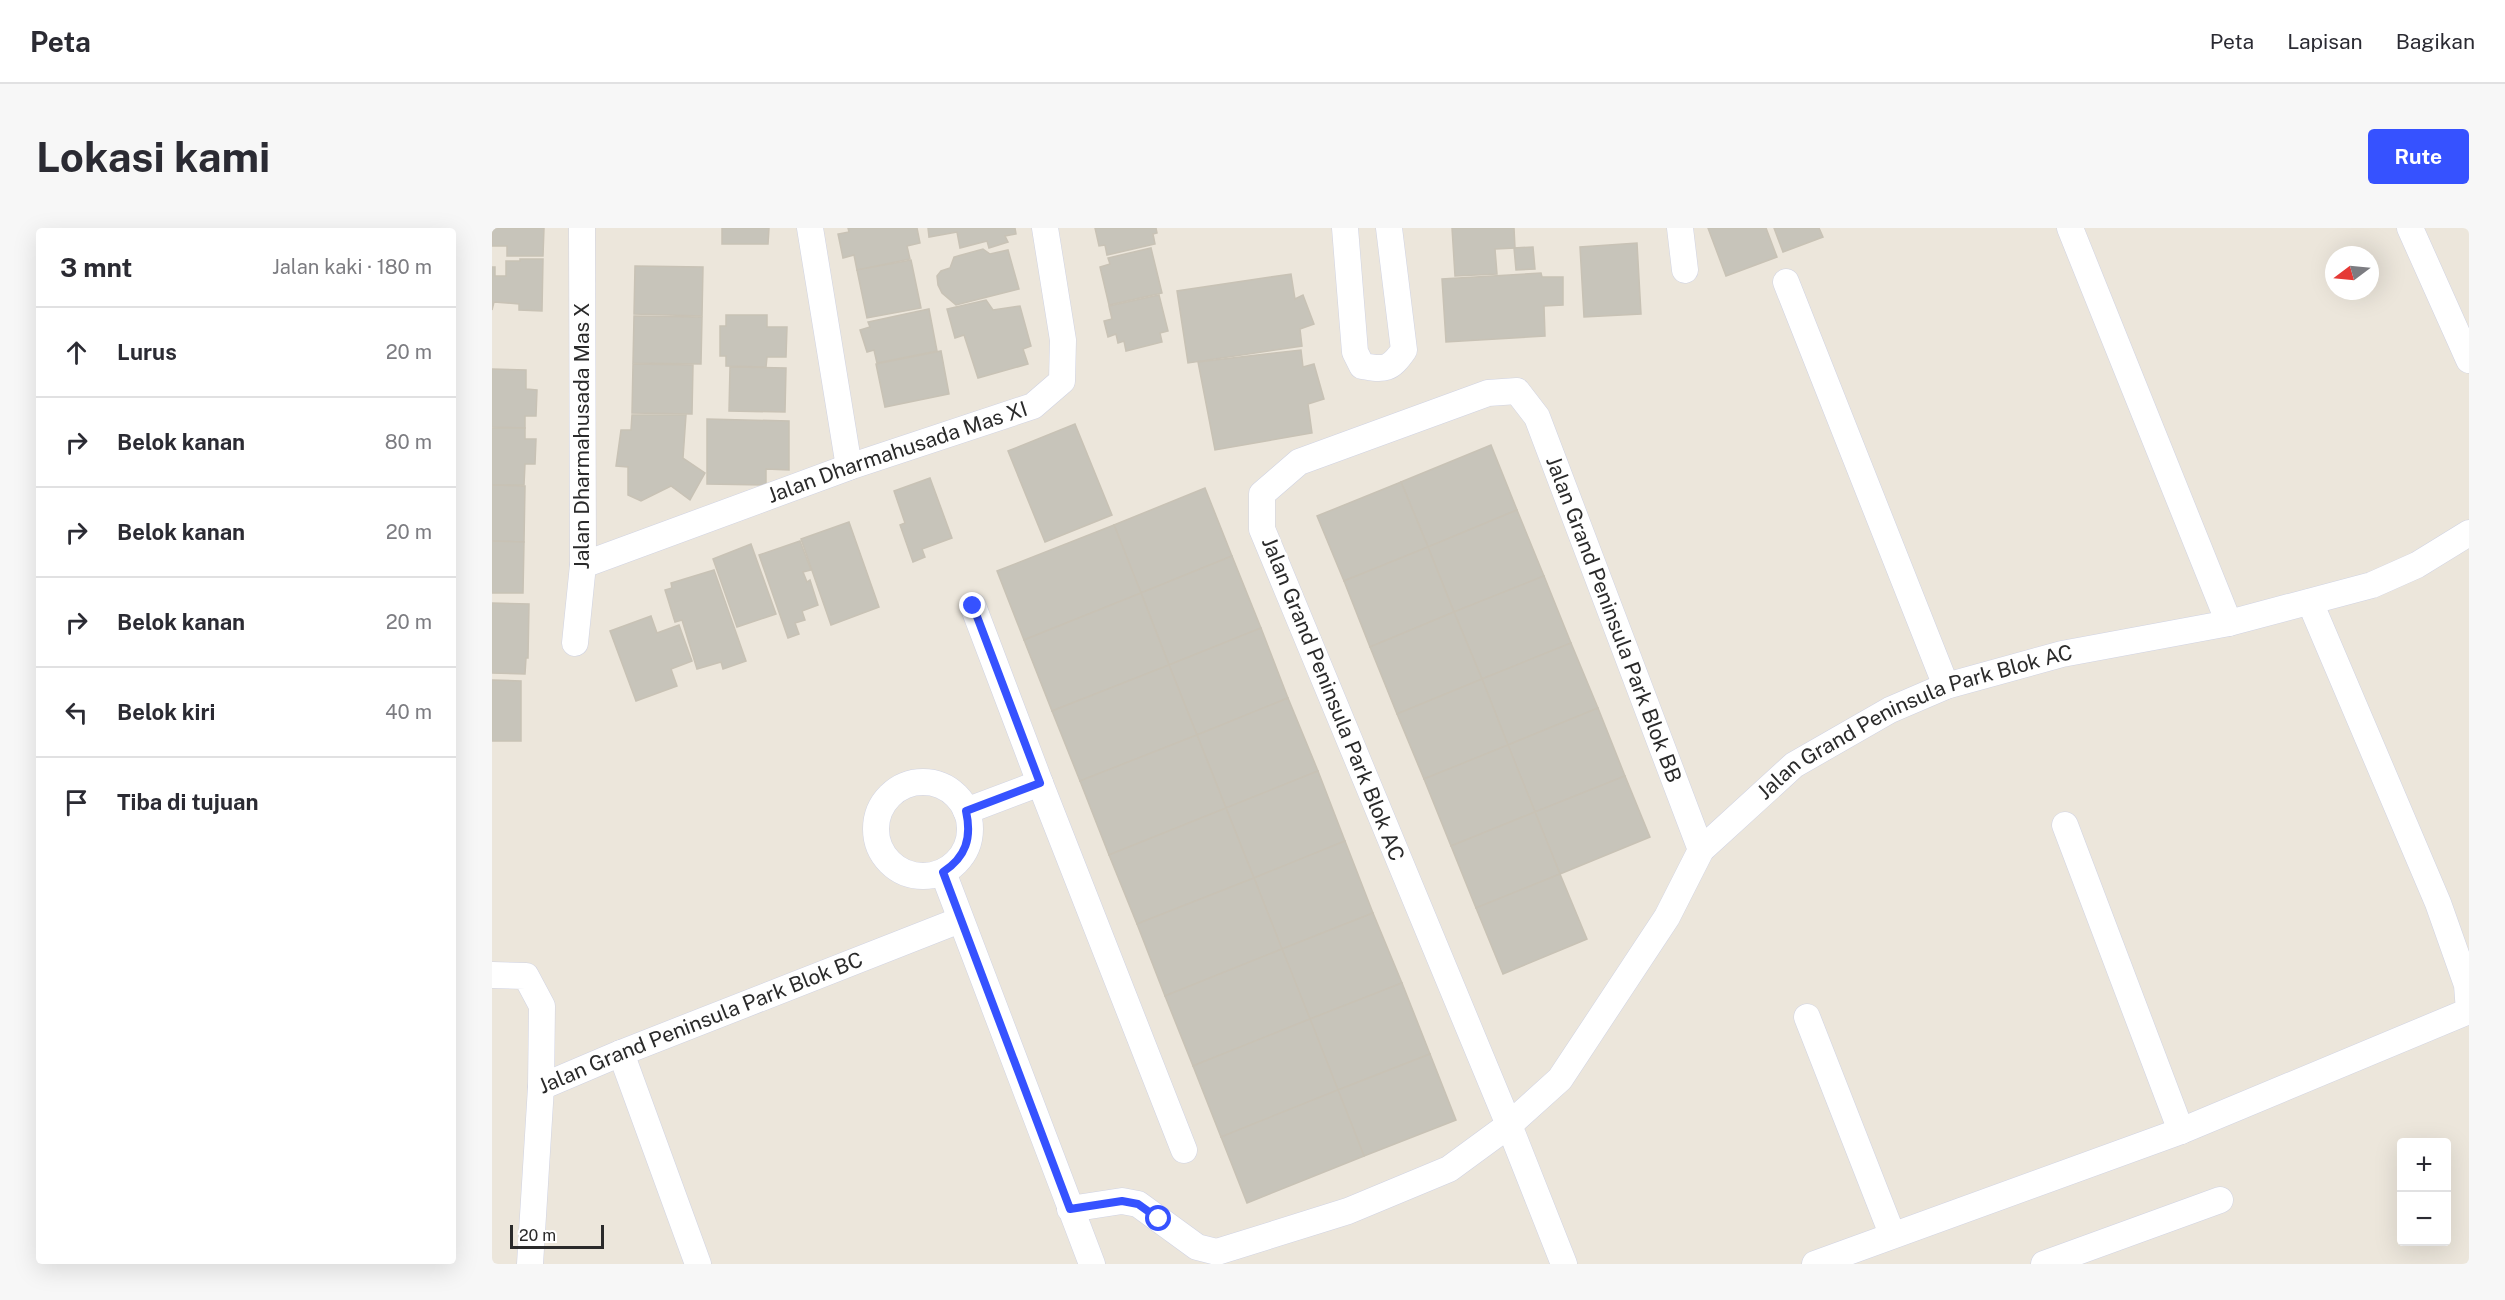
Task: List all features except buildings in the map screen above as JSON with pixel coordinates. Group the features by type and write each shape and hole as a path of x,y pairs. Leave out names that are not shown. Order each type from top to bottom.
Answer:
{"street":[{"name":"Jalan Dharmahusada Mas X","path":"575,643 583,565 582,228"},
{"path":"810,228 849,467"},
{"name":"Jalan Dharmahusada Mas XI","path":"583,565 849,467 1033,406 1062,381 1063,340 1046,228"},
{"path":"1345,228 1355,352 1362,366 1381,370 1394,364 1404,350 1389,228"},
{"path":"1680,228 1685,270"},
{"path":"2070,228 2229,623"},
{"path":"2410,228 2469,360"},
{"path":"1786,282 1946,686"},
{"name":"Jalan Grand Peninsula Park Blok AC","path":"1509,1125 1262,529 1262,494 1299,462 1488,393 1517,392"},
{"name":"Jalan Grand Peninsula Park Blok BB","path":"1517,392 1537,417 1701,850"},
{"name":"Jalan Grand Peninsula Park Blok AC","path":"1070,1209 1122,1201 1138,1204 1197,1247 1217,1252 1348,1211 1449,1169 1509,1125 1560,1079 1667,917 1701,850 1794,765 1890,710 1946,686 2062,654 2229,623 2372,585 2417,565 2469,533"},
{"path":"1815,1264 1892,1234 2181,1131 2469,1011 2466,985 2438,903 2310,602"},
{"path":"973,606 1184,1150"},
{"path":"922,783 945,788 957,798 966,811 969,825 968,840 955,864 943,872 927,876 912,875 897,869 885,857 878,844 876,828 879,812 887,798 899,788 922,783"},
{"path":"966,811 1040,783"},
{"path":"2065,825 2181,1131"},
{"path":"943,872 1092,1264"},
{"name":"Jalan Grand Peninsula Park Blok BC","path":"530,1264 541,1086 960,920"},
{"path":"492,975 526,976 542,1006 541,1086"},
{"path":"1807,1017 1892,1234"},
{"path":"621,1053 698,1264"},
{"path":"1509,1125 1564,1264"},
{"path":"2044,1264 2220,1200"}],"route":[{"path":"973,606 1040,783 966,811 969,825 968,840 955,864 943,872 1070,1209 1122,1201 1138,1204 1159,1219"}]}
